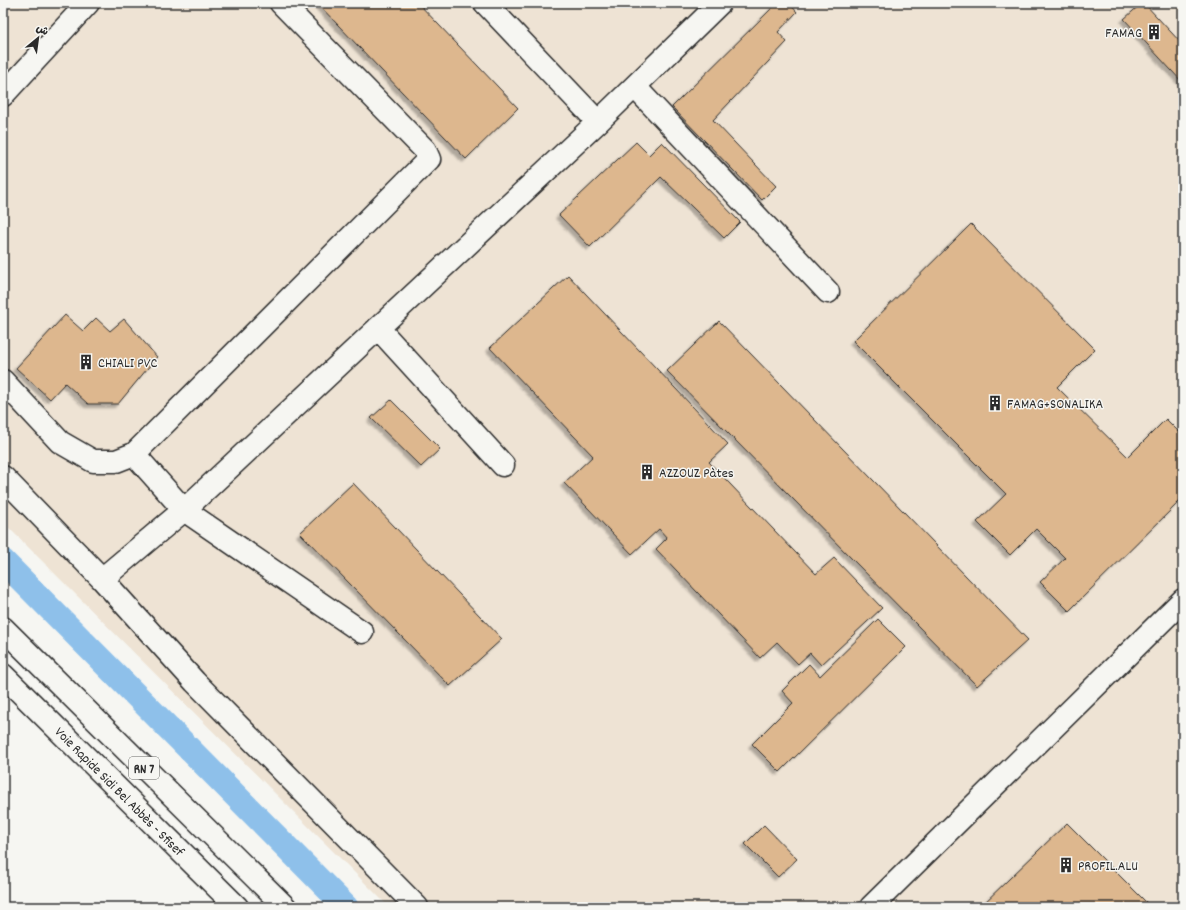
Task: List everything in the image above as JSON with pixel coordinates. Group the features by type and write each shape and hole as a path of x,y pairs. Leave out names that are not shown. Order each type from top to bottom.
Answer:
{"main road":[{"path":"3,95 88,3"},
{"path":"3,381 60,442 93,461 116,461 134,454 429,159 425,150 281,3"},
{"path":"485,3 598,122"},
{"path":"102,579 184,510 598,122 720,3"},
{"path":"635,87 828,292"},
{"path":"378,328 502,465"},
{"path":"134,454 184,510 362,632"},
{"path":"3,477 102,579 195,682 417,907"},
{"path":"871,907 1183,600"},
{"name":"RN 7","path":"3,628 286,907"},
{"name":"Voie Rapide Sidi Bel Abbès - Sfisef","path":"3,675 236,907"}],"shaded area":[{"path":"3,3 1183,3 1183,907 389,907 3,522"}],"building":[{"path":"317,3 418,3 518,108 466,159"},
{"path":"777,3 789,3 797,12 778,32 787,42 713,120 776,186 762,200 672,107"},
{"name":"FAMAG","path":"1142,3 1144,3 1183,45 1183,83 1124,19"},
{"path":"636,142 649,155 662,142 740,222 724,238 661,177 590,247 559,215"},
{"name":"FAMAG+SONALIKA","path":"971,224 1095,349 1057,387 1128,457 1166,419 1183,436 1183,498 1069,611 1040,582 1065,558 1036,529 1010,555 977,522 1006,494 853,341"},
{"name":"AZZOUZ Pàtes","path":"568,275 728,444 709,462 816,574 834,558 882,608 821,665 810,653 798,664 777,642 760,658 656,549 667,538 659,529 632,554 564,483 593,456 490,348"},
{"name":"CHIALI PVC","path":"65,315 83,331 96,318 110,331 124,319 157,357 118,404 88,404 65,383 50,399 16,368"},
{"path":"719,321 1028,640 977,686 667,371"},
{"path":"391,400 440,449 421,467 371,418"},
{"path":"353,483 502,639 450,686 300,533"},
{"path":"878,619 906,647 780,772 752,744 793,703 782,691 809,664 820,676"},
{"name":"PROFIL.ALU","path":"1067,823 1151,907 980,907"},
{"path":"764,825 797,859 778,877 745,844"}],"waterway":[{"path":"3,561 346,907"}],"place":[{"name":"FAMAG","path":"1154,32"},
{"name":"CHIALI PVC","path":"86,362"},
{"name":"FAMAG+SONALIKA","path":"995,403"},
{"name":"AZZOUZ Pàtes","path":"647,472"},
{"name":"PROFIL.ALU","path":"1066,865"}]}
